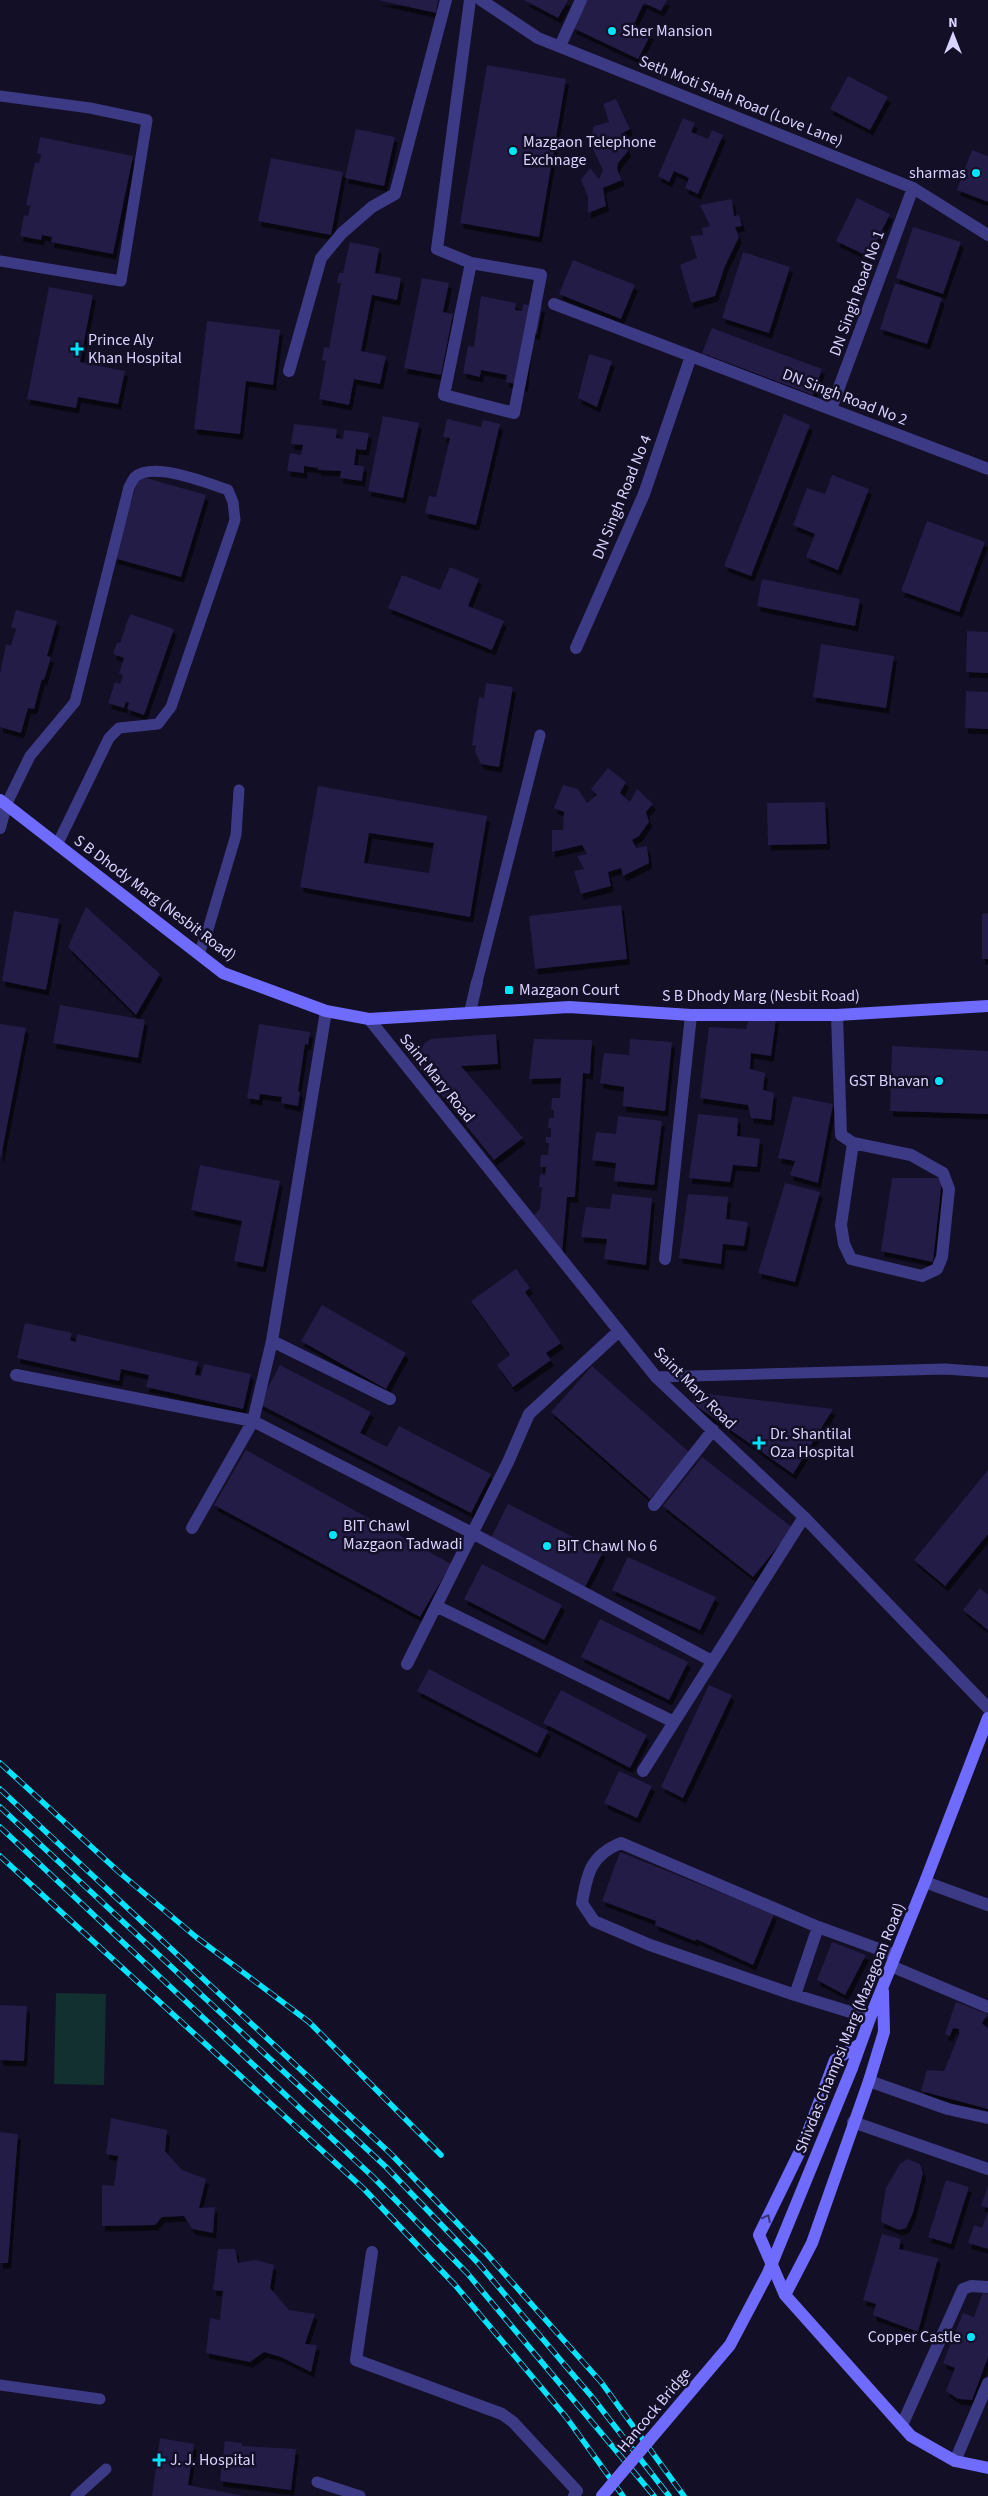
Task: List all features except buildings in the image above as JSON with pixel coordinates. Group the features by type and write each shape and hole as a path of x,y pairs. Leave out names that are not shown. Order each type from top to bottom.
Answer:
{"street":[{"path":"289,371 321,258 342,233 372,207 395,194 446,0"},
{"path":"470,0 437,249 471,263 541,275 514,413 444,395 471,263"},
{"name":"Seth Moti Shah Road (Love Lane)","path":"480,0 538,38 913,188 988,235"},
{"path":"560,46 581,0"},
{"name":"DN Singh Road No 1","path":"831,409 913,188"},
{"name":"DN Singh Road No 2","path":"554,304 988,469"},
{"name":"DN Singh Road No 4","path":"576,648 644,494 691,356"},
{"path":"0,828 3,803"},
{"name":"S B Dhody Marg (Nesbit Road)","path":"3,803 223,973 326,1011 369,1019 569,1007 691,1015 837,1015 988,1006"},
{"path":"470,1012 477,982"},
{"path":"192,1528 253,1421 272,1341 326,1011"},
{"path":"665,1259 691,1015"},
{"path":"837,1015 841,1135 854,1143 911,1155 943,1173 949,1189 942,1257 937,1269 922,1276 851,1259 844,1244 841,1224 854,1143"},
{"name":"Saint Mary Road","path":"369,1019 656,1376 804,1516 988,1708"},
{"path":"407,1664 508,1462 528,1414 619,1331"},
{"path":"272,1341 390,1399"},
{"path":"16,1375 253,1421 472,1533 712,1661"},
{"path":"654,1505 713,1430"},
{"path":"643,1771 804,1516"},
{"path":"436,1606 674,1722"},
{"name":"Shivdas Champsi Marg (Mazagoan Road)","path":"730,2345 768,2273 852,2068 882,1986 925,1882 988,1718"},
{"path":"870,2018 794,1995 650,1945 594,1921 582,1903 586,1880 597,1856 621,1843 818,1927 988,2007"},
{"path":"925,1882 988,1905"},
{"path":"794,1995 818,1927"},
{"path":"785,2295 812,2243 869,2081 884,2032 882,1986"},
{"path":"860,2044 835,2060 803,2145 759,2235 785,2295 911,2436 955,2461 988,2468"},
{"path":"869,2081 948,2109 988,2118"},
{"path":"854,2122 988,2169"},
{"path":"372,2252 356,2360 502,2414 513,2422 577,2491 574,2496"},
{"path":"902,2425 963,2288 971,2286 988,2287"},
{"name":"Hancock Bridge","path":"602,2496 730,2345"},
{"path":"955,2461 988,2383"}],"lane":[{"path":"0,96 90,108 147,120 122,281 0,262"},
{"path":"3,803 30,756 75,702 129,487 135,477 146,472 161,471 228,490 233,502 235,520 170,707 158,724 119,728 109,738 57,845"},
{"path":"477,982 540,735"},
{"path":"198,954 209,926 236,834 239,790"},
{"path":"656,1376 946,1369 988,1372"},
{"path":"0,2385 100,2399"},
{"path":"76,2496 106,2469"},
{"path":"317,2482 360,2496"}],"green space":[{"path":"56,1993 106,1994 104,2085 54,2084"}],"railway":[{"path":"0,1763 120,1873 196,1937 309,2022 441,2155"},
{"path":"0,1789 391,2154 485,2252 601,2382 684,2496"},
{"path":"0,1807 386,2167 479,2264 592,2397 669,2496"},
{"path":"0,1827 373,2177 467,2273 654,2496"},
{"path":"0,1856 364,2189 455,2285 566,2417 623,2496"}],"place":[{"name":"Sher Mansion","path":"612,31"},
{"name":"Mazgaon Telephone Exchnage","path":"513,151"},
{"name":"sharmas","path":"976,173"},
{"name":"Prince Aly Khan Hospital","path":"77,349"},
{"name":"Mazgaon Court","path":"509,990"},
{"name":"GST Bhavan","path":"939,1081"},
{"name":"Dr. Shantilal Oza Hospital","path":"759,1443"},
{"name":"BIT Chawl Mazgaon Tadwadi","path":"333,1535"},
{"name":"BIT Chawl No 6","path":"547,1546"},
{"name":"Copper Castle","path":"971,2337"},
{"name":"J. J. Hospital","path":"159,2460"}]}
